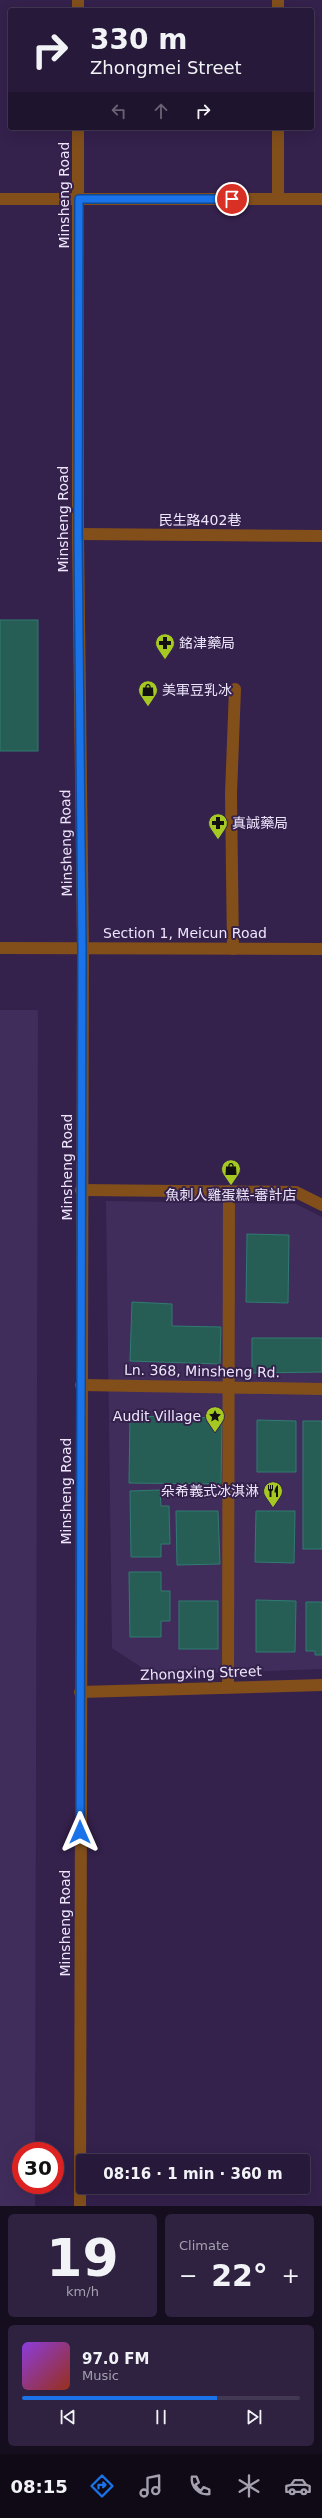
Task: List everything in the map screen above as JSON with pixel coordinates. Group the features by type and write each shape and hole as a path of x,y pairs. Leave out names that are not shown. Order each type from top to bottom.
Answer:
{"street":[{"name":"Minsheng Road","path":"78,130 78,534 82,948 80,2206"},
{"path":"278,130 278,199"},
{"path":"0,199 322,199"},
{"name":"民生路402巷","path":"78,534 322,536"},
{"path":"233,949 230,794 235,689"},
{"name":"Section 1, Meicun Road","path":"0,948 322,949"},
{"path":"81,1190 296,1192 322,1205"},
{"path":"228,1686 229,1191"},
{"name":"Ln. 368, Minsheng Rd.","path":"81,1385 322,1388"},
{"name":"Zhongxing Street","path":"80,1692 228,1686 322,1685"}],"shaded area":[{"path":"0,1010 38,1010 35,2142 12,2142 12,2194 35,2194 35,2206 0,2206"},
{"name":"Audit Village","path":"106,1201 296,1204 322,1217 322,1669 153,1675 112,1648"}],"building":[{"path":"0,620 38,620 38,751 0,751"},
{"path":"247,1234 289,1235 288,1303 246,1302"},
{"path":"132,1302 172,1304 172,1326 221,1327 220,1364 130,1361"},
{"path":"252,1338 322,1338 322,1372 252,1373"},
{"path":"130,1416 222,1418 221,1484 129,1483"},
{"path":"257,1420 296,1421 296,1472 257,1472"},
{"path":"303,1421 322,1421 322,1549 303,1549"},
{"path":"160,1490 161,1506 169,1506 170,1544 161,1544 161,1557 131,1557 130,1491"},
{"path":"176,1511 218,1511 220,1564 177,1565"},
{"path":"256,1511 295,1511 294,1563 255,1562"},
{"path":"129,1572 161,1572 161,1591 170,1591 170,1621 161,1621 161,1637 130,1637"},
{"path":"256,1600 296,1601 295,1652 256,1652"},
{"path":"179,1601 218,1601 218,1649 179,1649"},
{"path":"306,1602 322,1602 322,1655 315,1655 315,1651 306,1651"}],"place":[{"name":"銘津藥局","path":"165,660"},
{"name":"美軍豆乳冰","path":"148,707"},
{"name":"真誠藥局","path":"218,840"},
{"name":"魚刺人雞蛋糕-審計店","path":"231,1186"},
{"name":"Audit Village","path":"215,1433"},
{"name":"朵希義式冰淇淋","path":"273,1508"}],"route":[{"path":"80,1832 82,948 78,534 79,199 232,199"}]}
